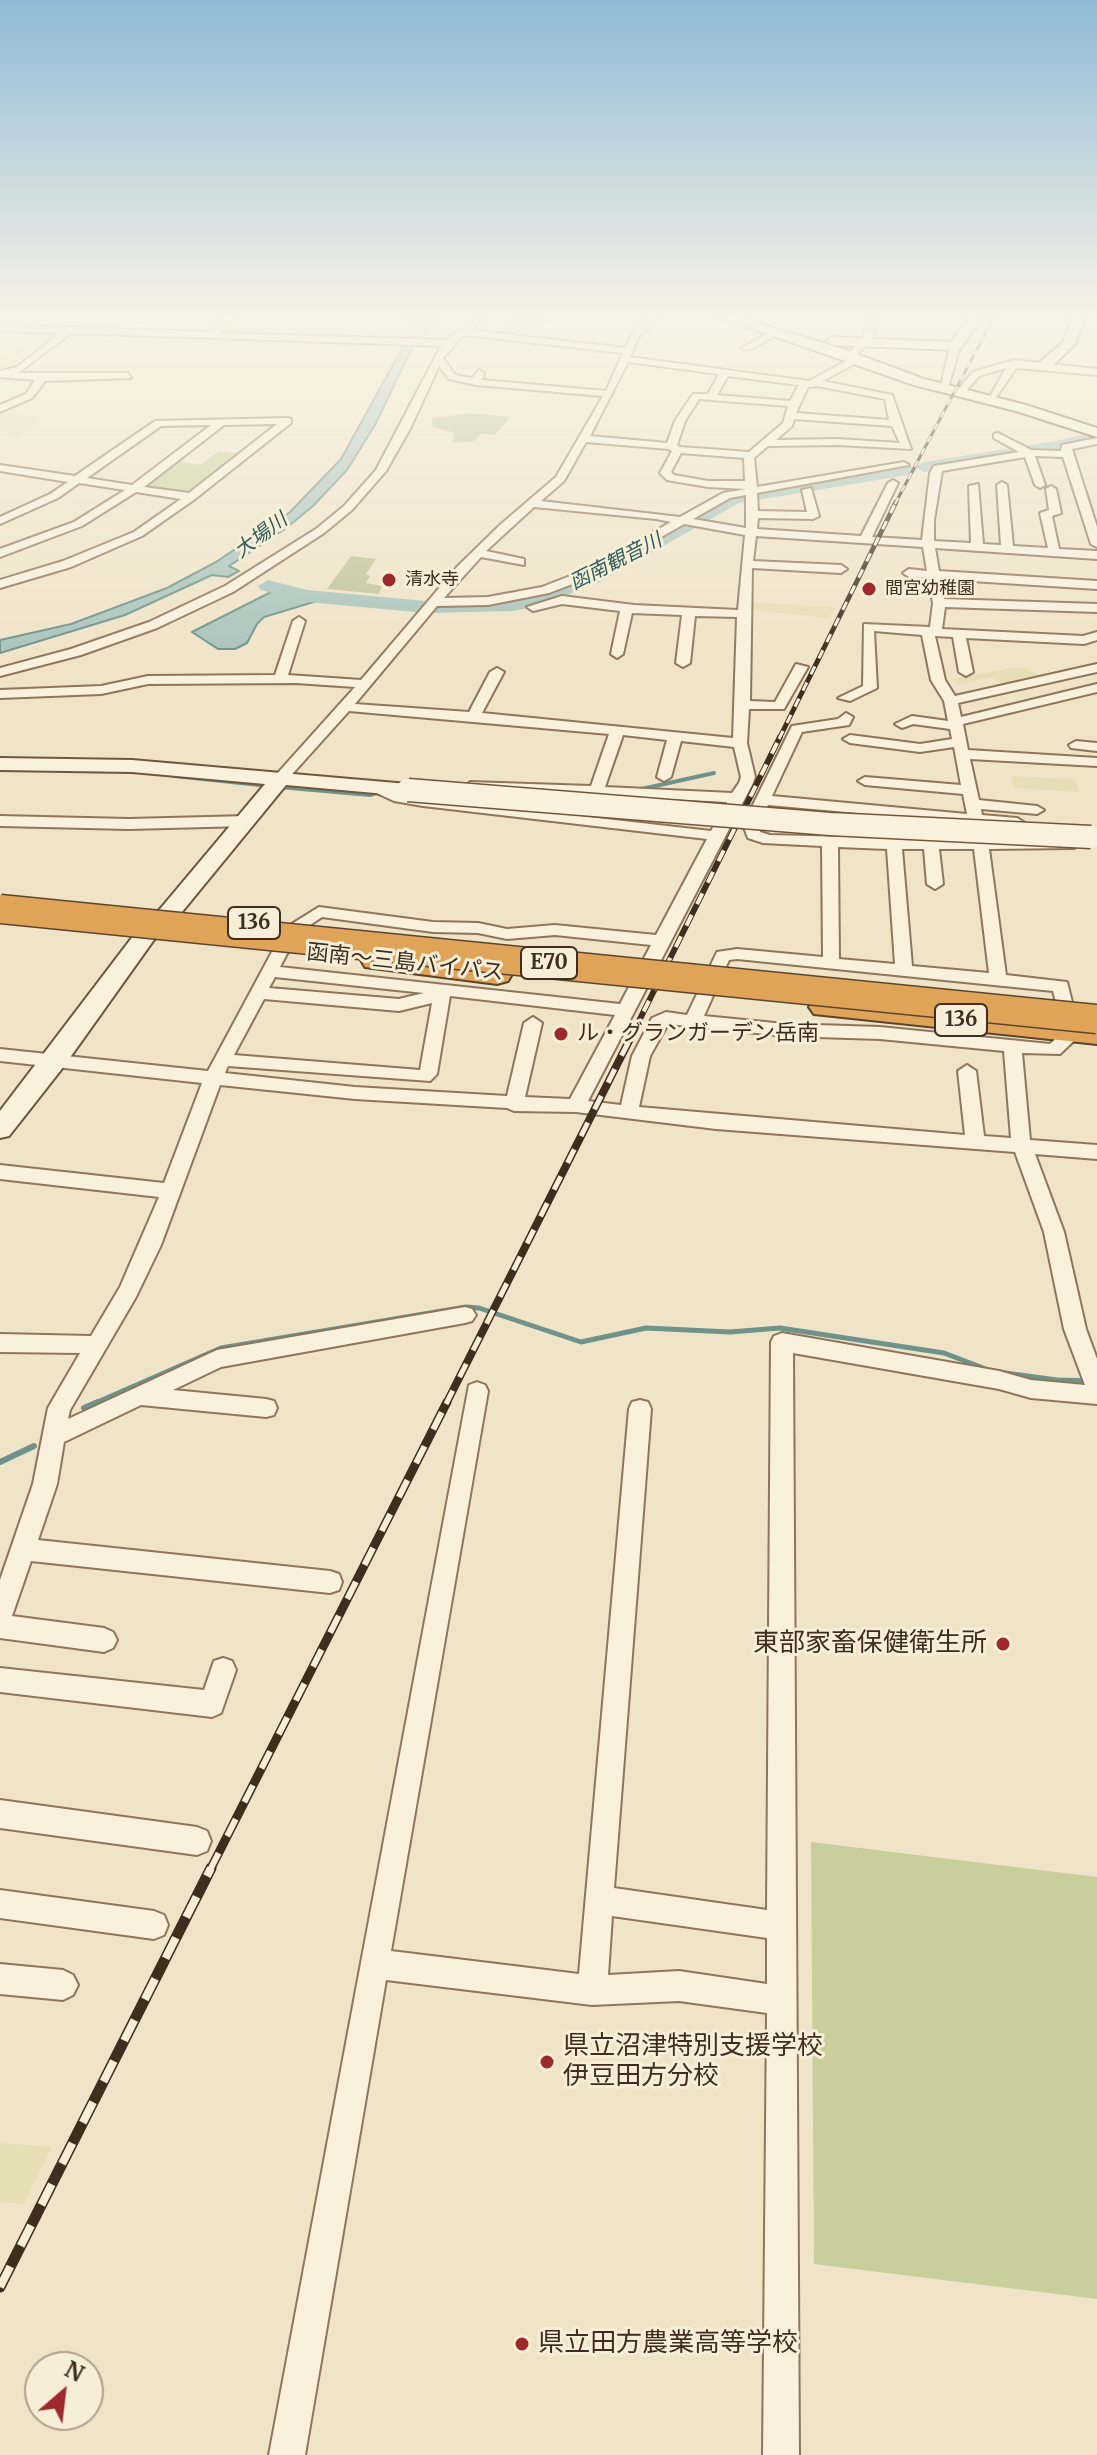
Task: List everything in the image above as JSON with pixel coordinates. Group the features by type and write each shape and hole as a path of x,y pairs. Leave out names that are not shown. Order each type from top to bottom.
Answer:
{"highway":[{"name":"函南～三島バイパス","path":"0,898 169,913 281,949"},
{"name":"E70","path":"0,909 1083,1022"},
{"name":"函南～三島バイパス","path":"0,921 281,949 502,960 831,983 1083,1022 1097,1006"}],"street":[{"path":"0,521 37,506 147,432"},
{"path":"0,553 78,524 135,489 210,432"},
{"path":"0,584 67,564 138,534 191,497 274,432"},
{"path":"0,672 125,636 229,589 320,531 348,508 381,471 404,432"},
{"path":"0,1129 55,1060 145,936 169,913 281,778 478,553 560,479 588,432"},
{"path":"678,432 665,473 671,478 752,490"},
{"path":"584,439 750,455 779,432"},
{"path":"765,443 838,442 907,447 900,432"},
{"path":"1096,434 1066,447 1083,505 1093,523 1097,544"},
{"path":"998,436 1026,451 1067,454"},
{"path":"998,980 981,845 951,701 938,680 931,632 939,603 928,544 928,520 936,469 1002,474 1026,451"},
{"path":"1026,451 1055,513 1046,513 1054,551"},
{"path":"576,1106 748,777 740,743 746,564 753,514 750,455"},
{"path":"430,607 488,601 545,590 587,574 685,521 713,501 752,490 904,465"},
{"path":"0,468 191,497"},
{"path":"363,509 381,482 384,475 381,471"},
{"path":"1002,474 1007,549"},
{"path":"865,540 893,483"},
{"path":"974,486 977,547"},
{"path":"753,514 813,516 807,490"},
{"path":"1080,492 1097,493"},
{"path":"975,500 1003,502"},
{"path":"531,503 685,521 749,532 1097,555"},
{"path":"1083,505 1097,505"},
{"path":"478,553 520,562"},
{"path":"746,564 841,569"},
{"path":"909,573 1097,585"},
{"path":"430,607 500,612 562,600 627,608 744,614"},
{"path":"939,603 1097,608"},
{"path":"617,654 627,608"},
{"path":"683,663 689,612"},
{"path":"280,679 299,621"},
{"path":"845,698 870,688 868,627 1084,640 1097,636"},
{"path":"959,633 966,672"},
{"path":"743,705 779,706 801,667"},
{"path":"951,701 1097,668"},
{"path":"473,716 497,672"},
{"path":"0,694 101,690 148,680 280,679 366,684"},
{"path":"902,724 912,720 956,724 1097,688"},
{"path":"346,707 618,729 740,743"},
{"path":"846,717 844,722 797,729 751,825 751,831 757,838 894,845 1063,846 1094,837"},
{"path":"597,790 618,729"},
{"path":"664,777 675,736"},
{"path":"850,739 920,748 960,748 1097,762"},
{"path":"1076,745 1097,747"},
{"path":"0,764 132,766 830,824 1094,837"},
{"path":"865,781 1094,837"},
{"path":"375,787 422,783 736,798"},
{"path":"375,787 399,798 423,802 716,836"},
{"path":"553,816 559,789"},
{"path":"762,800 971,805 1037,810"},
{"path":"0,821 129,824 247,821"},
{"path":"830,843 831,983"},
{"path":"894,845 904,970"},
{"path":"931,845 935,884"},
{"path":"0,1615 45,1484 59,1408 129,1291 172,1191 218,1069 281,949 319,912 433,927 478,928 507,934 555,930 661,941"},
{"path":"281,949 440,990 625,1010"},
{"path":"629,1111 641,1056 658,1022 666,1018 693,1021 785,1030 880,1033 1054,1050 1083,1022 1061,986 904,970 831,983 737,954 723,956 693,1021"},
{"path":"259,993 399,1005 429,998 440,990"},
{"path":"0,1055 218,1069 424,1077 428,1074 440,990"},
{"path":"514,1105 533,1023"},
{"path":"1013,1046 1021,1145 1050,1220 1075,1329 1094,1377"},
{"path":"218,1069 355,1093 514,1105 576,1106 716,1122 1097,1152"},
{"path":"967,1071 975,1141"},
{"path":"0,1172 172,1191"},
{"path":"52,1437 217,1359 465,1315"},
{"path":"781,2455 782,1342 999,1380 1031,1389 1097,1395"},
{"path":"0,1343 96,1345"},
{"path":"287,2455 477,1391"},
{"path":"137,1396 266,1408"},
{"path":"592,1990 640,1409"},
{"path":"23,1549 330,1582"},
{"path":"0,1626 104,1640"},
{"path":"0,1680 212,1704 223,1670"},
{"path":"0,1814 197,1841"},
{"path":"600,1900 782,1926"},
{"path":"0,1904 154,1925"},
{"path":"376,1964 592,1990 679,1986 782,2001"},
{"path":"0,1979 63,1985"}],"shaded area":[{"path":"5,432 25,432 17,438"},
{"path":"750,602 836,607 828,618 749,610"},
{"path":"1027,668 1042,679 1006,686 991,677 958,685 952,679"},
{"path":"1011,776 1075,779 1079,792 1014,788"},
{"path":"0,2143 52,2147 24,2204 0,2202"}],"green space":[{"path":"449,432 498,432 495,435 481,434 474,441 452,443 454,433"},
{"path":"219,451 240,454 188,495 143,488 178,461 200,465"},
{"path":"351,556 376,559 366,574 370,576 366,583 382,586 379,594 327,589"},
{"path":"811,1842 1097,1877 1097,2299 814,2264"}],"water":[{"name":"大場川","path":"356,432 371,432 347,470 313,506 285,529 229,566 239,571 228,577 212,575 125,615 0,653 0,640 71,624 167,588 216,562 289,513 341,459"},
{"path":"274,583 305,593 341,597 339,600 317,601 264,617 247,643 235,649 218,649 192,632 271,592 265,589"}],"waterway":[{"name":"函南観音川","path":"924,467 1056,446 1097,436"},
{"name":"函南観音川","path":"268,586 307,596 426,607 512,605 539,600 591,579 734,499 908,470"},
{"path":"637,790 714,773"},
{"path":"175,776 269,786"},
{"path":"279,787 370,795 380,792"},
{"path":"93,1404 221,1348 466,1307 479,1308 581,1342 646,1328 730,1332 780,1328 944,1353 991,1371 1057,1380 1097,1381"},
{"path":"84,1408 98,1402"},
{"path":"0,1462 34,1446"}],"railway":[{"path":"895,504 933,432"},
{"path":"779,739 895,504"},
{"path":"634,1032 780,737"},
{"path":"446,1404 634,1032"},
{"path":"210,1870 447,1402"},
{"path":"0,2287 211,1868"}],"place":[{"name":"清水寺","path":"389,580"},
{"name":"間宮幼稚園","path":"869,589"},
{"name":"ル・グランガーデン岳南","path":"561,1034"},
{"name":"東部家畜保健衛生所","path":"1003,1644"},
{"name":"県立沼津特別支援学校 伊豆田方分校","path":"547,2062"},
{"name":"県立田方農業高等学校","path":"522,2344"}]}
